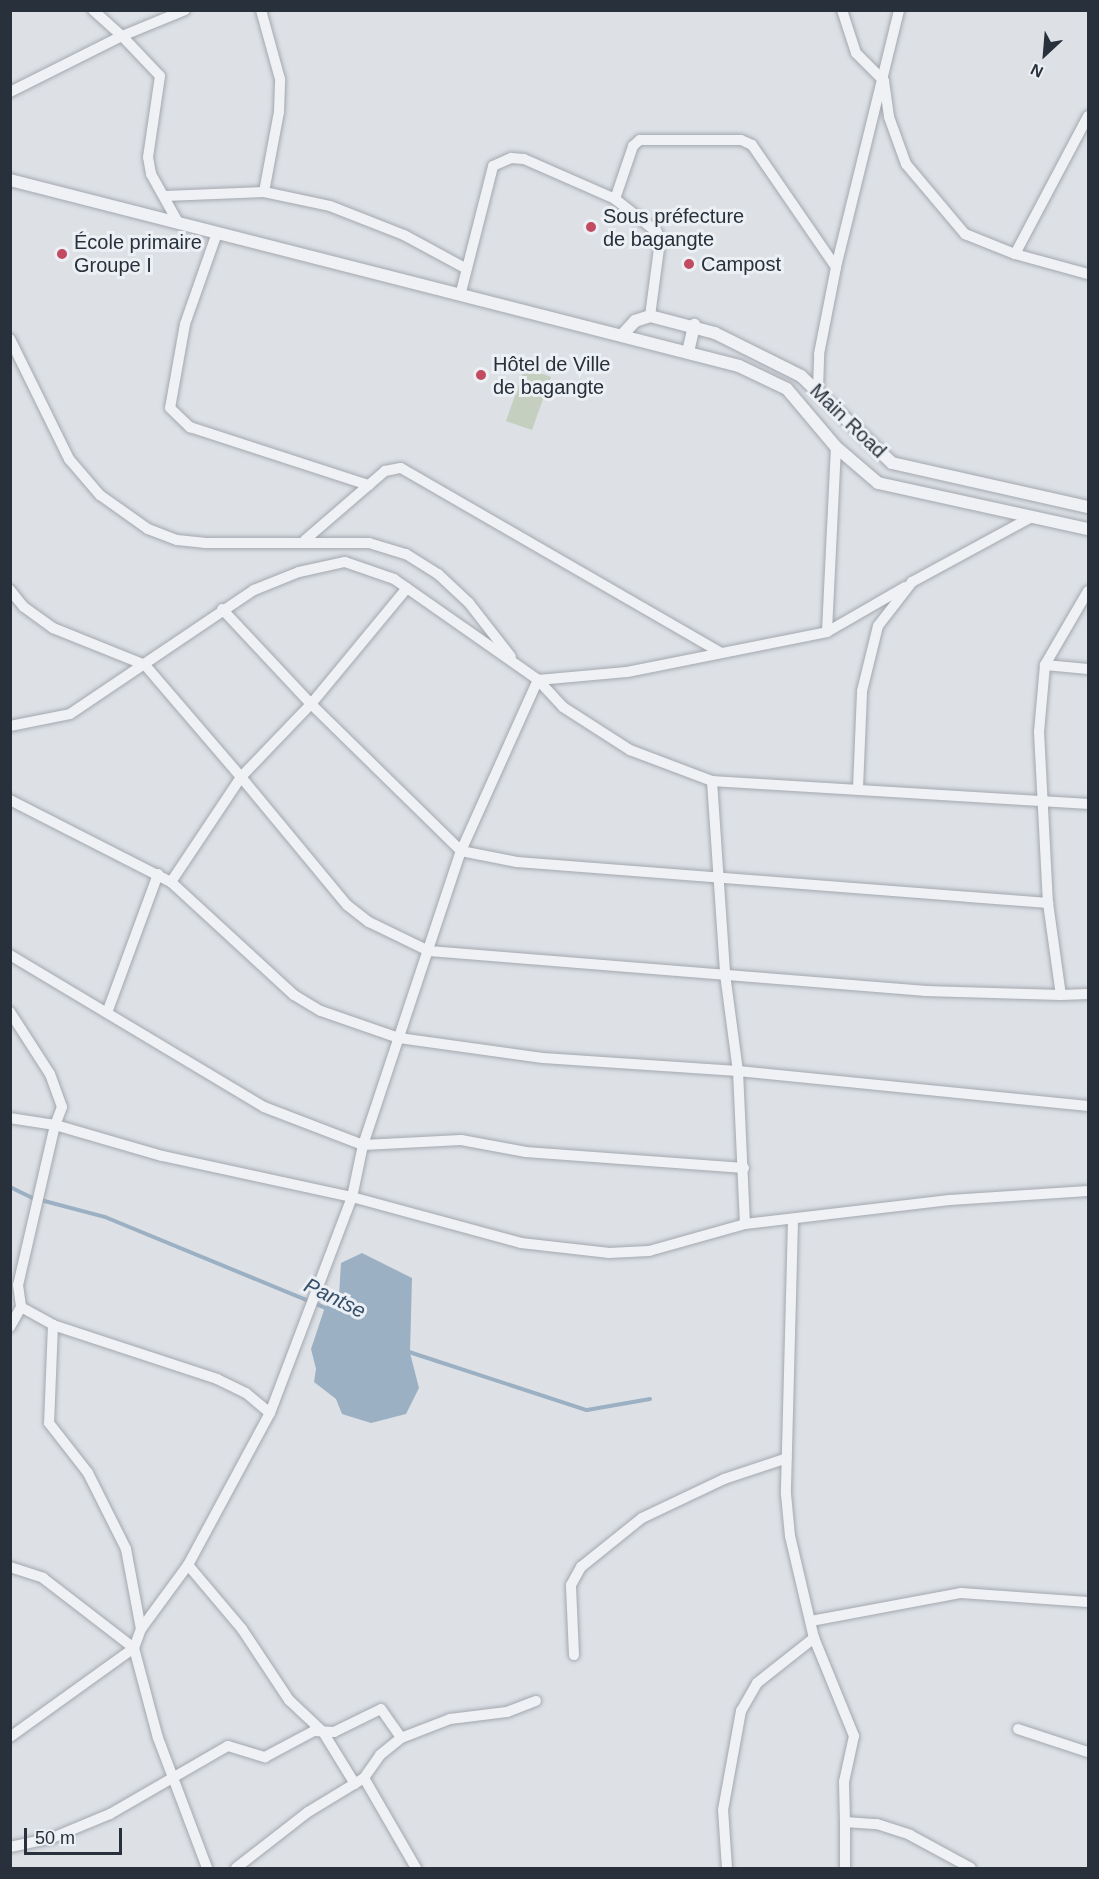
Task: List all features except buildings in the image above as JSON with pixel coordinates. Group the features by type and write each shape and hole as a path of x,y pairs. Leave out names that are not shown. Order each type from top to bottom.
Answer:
{"street":[{"path":"93,10 122,36 160,76 148,157 179,224"},
{"path":"10,92 122,36 185,10"},
{"path":"261,10 280,79 279,112 264,192"},
{"path":"842,10 856,53 884,81 889,117 906,164 965,234 1015,254 1089,274"},
{"path":"818,389 819,354 836,267 884,81 899,10"},
{"path":"1015,254 1089,116"},
{"path":"615,200 633,146 640,140 741,140 752,145 836,267"},
{"path":"461,292 465,268 493,166 502,160 524,159 615,200 648,223 660,241 650,315 635,321 623,334"},
{"path":"10,180 179,224 461,292 623,334 749,370 787,389 836,447 878,483 1030,518 1089,528"},
{"path":"165,196 264,192 330,206 404,235 465,268"},
{"path":"217,233 185,324 170,408 190,427 369,485"},
{"name":"Main Road","path":"650,315 693,326 759,351 818,389 875,452 892,463 1089,507"},
{"path":"688,352 693,326"},
{"path":"10,339 69,459 119,511 177,540 255,544 305,540 369,543 406,554 438,574 469,603 516,663"},
{"path":"827,632 836,447"},
{"path":"305,540 369,485 394,468 410,471 722,653"},
{"path":"538,680 627,672 827,632 912,582 1030,518"},
{"path":"10,726 70,714 145,665 222,609 254,590 299,572 345,562 368,566 407,588 516,663 538,680 562,707 630,750 712,781 858,788 1089,804"},
{"path":"858,788 865,663 878,626 912,582"},
{"path":"171,882 241,777 311,704 407,588"},
{"path":"10,590 24,607 53,628 145,665 347,905 369,922 429,951 926,991 1089,994"},
{"path":"1061,995 1048,903 1041,801 1040,702 1045,665 1089,591"},
{"path":"222,609 311,704 461,851 507,861 1048,903"},
{"path":"1045,665 1089,669"},
{"path":"10,1737 134,1648 141,1629 188,1565 270,1413 352,1197 363,1145 461,851 538,680"},
{"path":"712,781 725,974 738,1071 745,1224"},
{"path":"10,800 171,882 294,995 321,1011 399,1038 543,1058 738,1071 1089,1106"},
{"path":"108,1010 158,874"},
{"path":"10,955 108,1010 264,1107 363,1145 461,1140 526,1152 744,1168"},
{"path":"10,1012 51,1074 62,1107 55,1125 18,1285 21,1307 10,1327"},
{"path":"10,1118 55,1125 162,1156 352,1197 521,1243 609,1253 649,1251 745,1224 950,1200 1089,1191"},
{"path":"794,1220 787,1458 790,1536 814,1638 854,1736 844,1782 845,1869"},
{"path":"21,1307 53,1324 217,1379 246,1393 270,1413"},
{"path":"53,1324 49,1423 88,1473 126,1549 141,1629"},
{"path":"574,1655 571,1585 581,1567 612,1539 657,1510 724,1479 787,1458"},
{"path":"188,1565 242,1629 289,1700 323,1732 359,1781 416,1869"},
{"path":"10,1567 43,1578 134,1648 172,1782 207,1869"},
{"path":"811,1621 961,1593 1089,1602"},
{"path":"727,1869 723,1810 741,1711 758,1683 814,1638"},
{"path":"237,1869 308,1812 359,1781 380,1755 401,1738 450,1719 507,1712 536,1701"},
{"path":"10,1847 52,1838 172,1782 228,1746 266,1757 315,1731 334,1732 381,1709 401,1738"},
{"path":"1018,1729 1089,1752"},
{"path":"845,1822 877,1824 910,1835 971,1869"}],"green space":[{"path":"525,367 551,377 532,430 506,421"}],"water":[{"path":"362,1253 412,1278 410,1353 419,1388 406,1414 371,1423 342,1414 336,1399 314,1382 316,1369 311,1349 325,1307 339,1295 341,1263"}],"waterway":[{"name":"Pantse","path":"10,1187 33,1198 105,1217 328,1309"},
{"name":"Pantse","path":"406,1351 587,1410 650,1399"}],"place":[{"name":"Sous préfecture de bagangte","path":"591,227"},
{"name":"École primaire Groupe I","path":"62,254"},
{"name":"Campost","path":"689,264"},
{"name":"Hôtel de Ville de bagangte","path":"481,375"}]}
